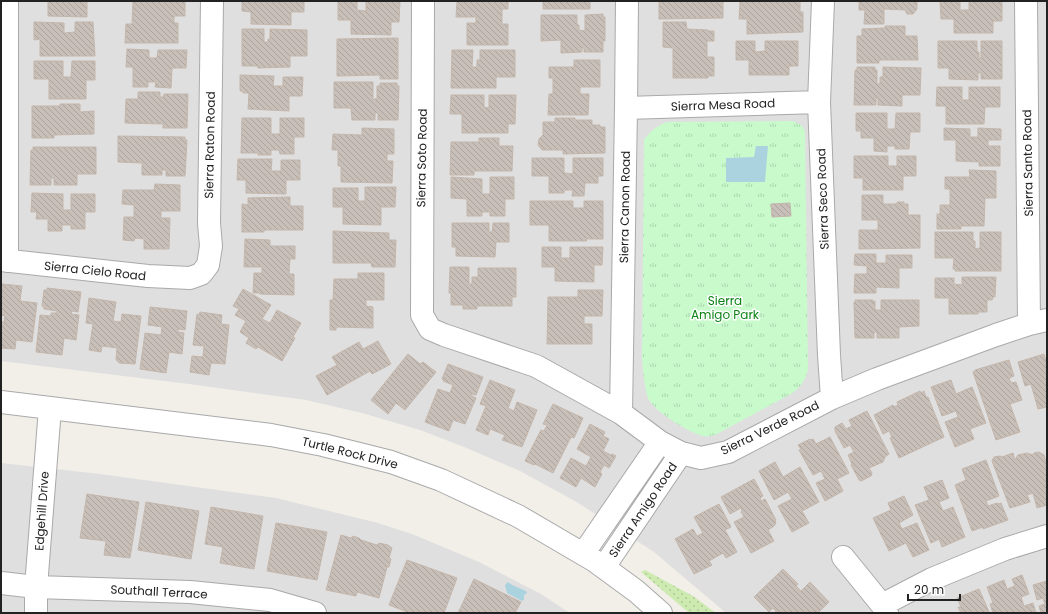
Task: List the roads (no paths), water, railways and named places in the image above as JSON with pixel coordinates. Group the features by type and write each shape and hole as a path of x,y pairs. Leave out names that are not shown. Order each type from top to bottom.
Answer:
{"street":[{"path":"4,261 7,1"},
{"name":"Sierra Raton Road","path":"190,278 201,274 208,266 211,246 209,223 212,1"},
{"name":"Sierra Soto Road","path":"422,314 423,1"},
{"name":"Sierra Canon Road","path":"621,413 627,1"},
{"name":"Sierra Seco Road","path":"824,1 819,102 828,355 832,398"},
{"name":"Sierra Santo Road","path":"1026,1 1038,322"},
{"name":"Sierra Mesa Road","path":"626,108 819,102"},
{"name":"Sierra Cielo Road","path":"4,261 148,276 190,278"},
{"name":"Sierra Verde Road","path":"422,314 430,329 536,366 621,413 660,442 681,453 701,458 728,452 832,398 914,366 1038,322"},
{"name":"Turtle Rock Drive","path":"1,402 271,435 323,445 391,462 441,480 518,516 604,567 636,591 661,613"},
{"name":"Edgehill Drive","path":"36,613 36,587 50,408"},
{"name":"Sierra Amigo Road","path":"583,554 660,442"},
{"name":"Sierra Amigo Road","path":"604,567 681,453"},
{"path":"843,557 885,609 932,579 1005,549 1047,536"},
{"name":"Southall Terrace","path":"1,583 36,587 190,592 270,600 315,613"}],"water":[{"path":"756,146 768,146 765,182 726,182 726,158 754,157"},
{"path":"508,582 526,591 527,593 524,595 524,600 522,601 507,593 505,585"}],"park label":[{"name":"Sierra Amigo Park","path":"725,308"}]}
